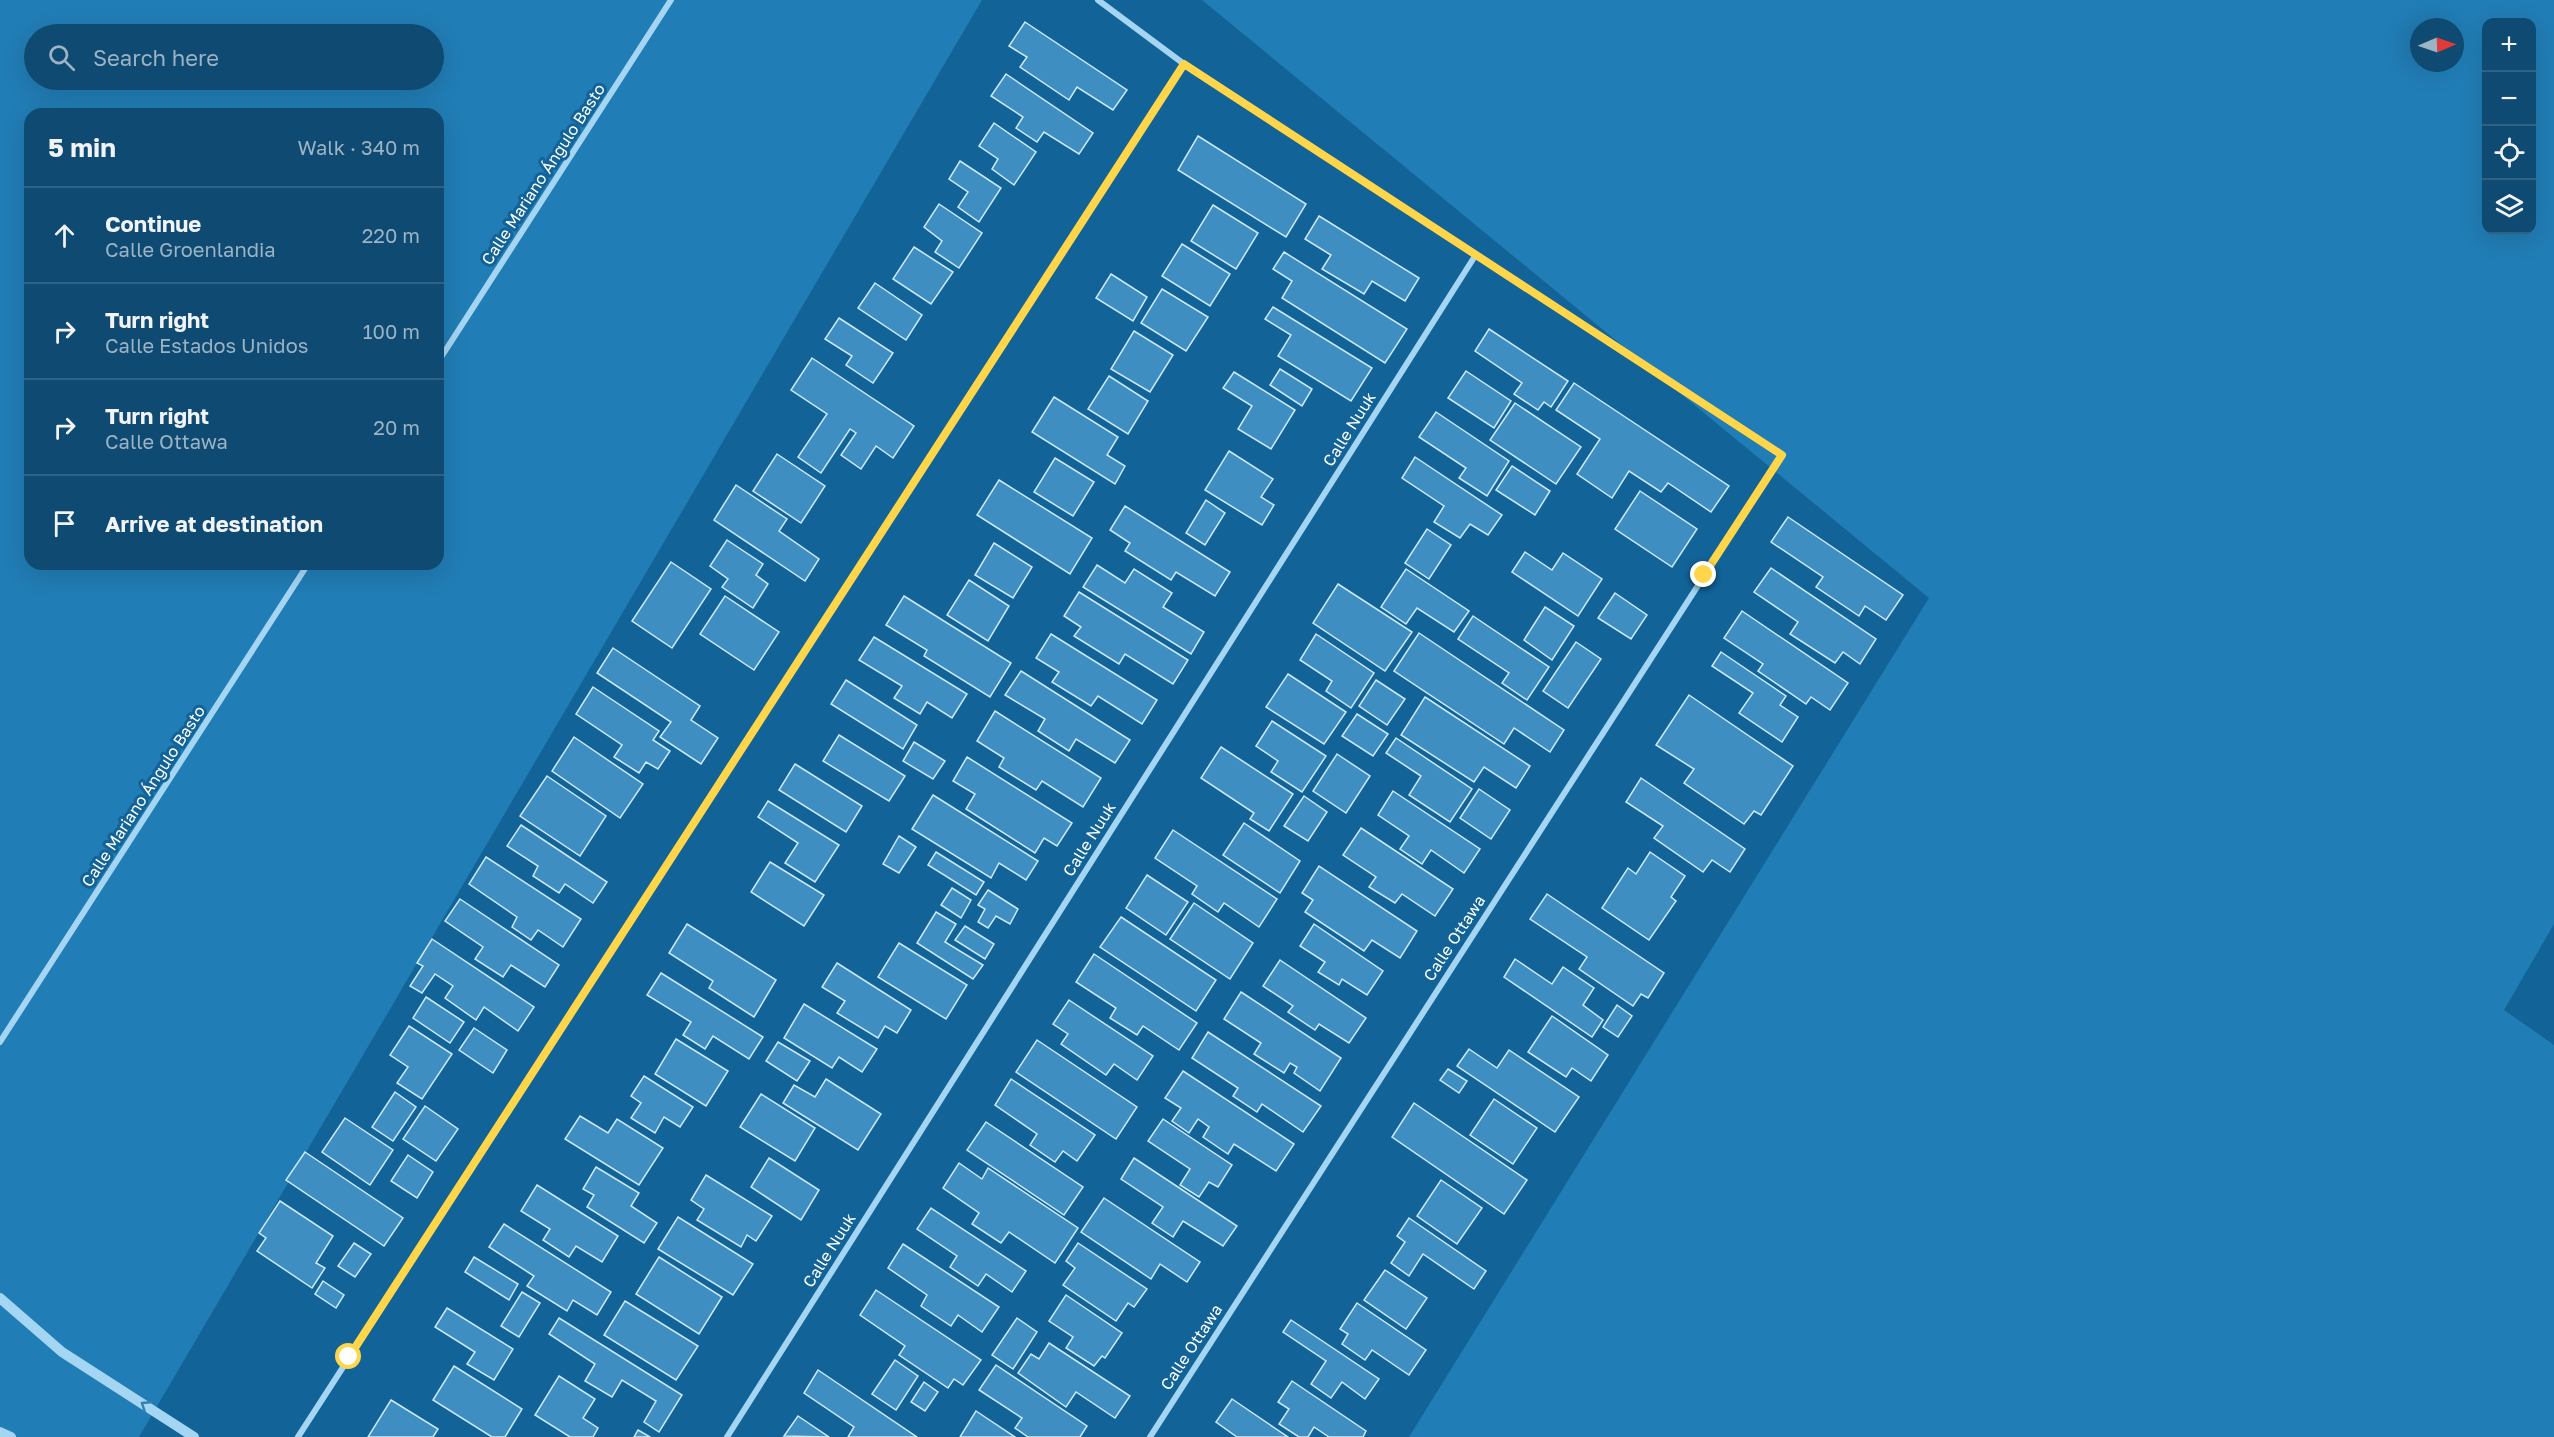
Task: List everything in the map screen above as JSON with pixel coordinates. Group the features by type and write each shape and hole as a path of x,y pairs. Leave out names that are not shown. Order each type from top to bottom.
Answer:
{"street":[{"name":"Calle Mariano Ángulo Basto","path":"444,353 671,0"},
{"path":"1098,0 1184,64 1475,256"},
{"path":"298,1437 1184,64"},
{"name":"Calle Ottawa","path":"1150,1437 1782,455 1475,256"},
{"name":"Calle Nuuk","path":"727,1437 1475,256"},
{"name":"Calle Mariano Ángulo Basto","path":"0,1042 304,570"},
{"path":"0,1298 63,1352 194,1437"},
{"path":"0,1432 11,1437"}],"shaded area":[{"path":"0,0 982,0 139,1437 0,1437"},
{"path":"1202,0 2554,0 2554,924 2504,1010 2554,1045 2554,1437 1409,1437 1929,598"}],"building":[{"path":"1025,22 1127,90 1113,110 1077,87 1069,100 1020,67 1027,57 1009,46"},
{"path":"1006,74 1093,133 1079,154 1044,132 1037,142 1016,128 1023,117 991,96"},
{"path":"994,123 1036,152 1014,185 992,169 998,159 979,146"},
{"path":"1198,136 1306,204 1286,237 1178,170"},
{"path":"960,161 1001,188 979,222 958,207 968,192 949,179"},
{"path":"939,204 982,233 959,268 935,252 942,241 924,227"},
{"path":"1213,205 1258,233 1236,269 1191,241"},
{"path":"1319,216 1419,278 1405,301 1372,281 1364,294 1322,269 1331,255 1305,239"},
{"path":"1182,244 1230,274 1210,306 1162,276"},
{"path":"914,247 953,272 931,304 893,279"},
{"path":"1284,252 1407,329 1385,363 1282,298 1292,281 1273,269"},
{"path":"1111,274 1147,297 1133,321 1096,298"},
{"path":"875,283 922,315 906,340 858,308"},
{"path":"1162,289 1208,317 1186,351 1141,323"},
{"path":"1273,307 1372,368 1351,401 1278,356 1291,335 1265,319"},
{"path":"839,318 893,353 873,383 846,365 852,356 825,339"},
{"path":"1489,329 1568,381 1551,407 1544,402 1538,410 1514,394 1522,383 1475,351"},
{"path":"1134,331 1173,355 1150,392 1111,369"},
{"path":"812,358 914,426 893,458 876,446 861,469 841,455 856,433 850,429 821,473 798,457 827,414 791,390"},
{"path":"1280,369 1312,389 1302,406 1270,385"},
{"path":"1466,371 1511,401 1494,428 1448,398"},
{"path":"1234,372 1295,410 1271,449 1238,429 1252,406 1223,388"},
{"path":"1109,376 1148,401 1128,434 1088,409"},
{"path":"1574,383 1729,486 1711,512 1668,483 1661,492 1629,471 1612,498 1577,474 1600,439 1556,410"},
{"path":"1054,397 1118,437 1107,455 1125,466 1115,484 1032,432"},
{"path":"1515,403 1581,447 1556,484 1490,440"},
{"path":"1436,412 1509,461 1487,496 1459,478 1466,468 1419,437"},
{"path":"1229,451 1273,479 1261,497 1274,505 1262,525 1205,490"},
{"path":"777,454 825,486 801,523 753,491"},
{"path":"1415,457 1502,515 1488,535 1470,524 1460,538 1434,522 1444,506 1402,478"},
{"path":"1055,458 1094,482 1073,516 1034,492"},
{"path":"1512,466 1550,491 1535,515 1496,490"},
{"path":"999,480 1092,538 1070,574 977,515"},
{"path":"736,485 787,519 779,531 819,559 805,581 714,520"},
{"path":"1640,491 1697,529 1672,567 1615,529"},
{"path":"1206,500 1225,513 1205,545 1186,533"},
{"path":"1125,506 1230,572 1215,596 1176,572 1171,580 1125,551 1130,543 1110,530"},
{"path":"1788,517 1903,595 1886,620 1865,606 1859,616 1816,587 1823,577 1771,542"},
{"path":"1427,529 1451,545 1429,579 1405,563"},
{"path":"727,540 763,564 756,575 768,584 753,608 722,587 728,579 710,566"},
{"path":"994,543 1032,567 1013,598 975,575"},
{"path":"1525,552 1552,570 1563,553 1602,579 1578,616 1512,572"},
{"path":"671,562 711,589 672,648 632,621"},
{"path":"1097,565 1125,583 1134,569 1172,593 1163,607 1204,632 1191,654 1083,587"},
{"path":"1771,568 1876,639 1860,664 1843,652 1835,663 1790,634 1798,622 1754,592"},
{"path":"1406,569 1469,611 1454,632 1417,608 1406,624 1381,607"},
{"path":"969,580 1009,606 988,641 947,615"},
{"path":"1338,584 1412,632 1385,671 1313,623"},
{"path":"1079,592 1188,660 1173,684 1125,654 1119,664 1074,636 1081,627 1064,616"},
{"path":"1615,593 1647,615 1631,639 1598,618"},
{"path":"725,596 779,632 754,670 700,634"},
{"path":"904,596 1011,663 990,697 924,656 927,650 886,625"},
{"path":"1545,607 1574,626 1552,660 1524,640"},
{"path":"1742,611 1848,683 1830,710 1811,697 1806,704 1758,671 1763,664 1724,638"},
{"path":"1473,616 1549,667 1527,700 1502,683 1509,673 1458,639"},
{"path":"1419,633 1564,730 1550,752 1514,728 1504,744 1394,671"},
{"path":"1051,634 1157,700 1142,724 1098,696 1091,706 1052,682 1059,672 1036,658"},
{"path":"1316,634 1374,673 1351,708 1326,691 1332,681 1300,660"},
{"path":"874,637 967,694 952,718 927,702 920,714 894,698 902,686 859,660"},
{"path":"1576,642 1601,659 1568,708 1543,691"},
{"path":"613,648 700,706 691,720 718,738 701,764 660,737 671,722 597,673"},
{"path":"1721,652 1786,696 1780,705 1798,717 1782,742 1739,713 1753,693 1712,666"},
{"path":"1021,671 1130,740 1115,763 1076,739 1069,751 1038,731 1045,719 1005,695"},
{"path":"1288,674 1346,712 1324,744 1266,707"},
{"path":"846,680 917,725 903,749 831,704"},
{"path":"1376,680 1405,699 1387,725 1359,706"},
{"path":"593,687 659,731 653,740 670,751 658,769 646,762 639,773 614,757 622,745 576,714"},
{"path":"1689,695 1793,766 1761,815 1754,811 1744,824 1684,783 1694,769 1656,745"},
{"path":"1425,697 1530,766 1516,788 1484,767 1474,782 1401,735"},
{"path":"995,711 1101,778 1083,807 1042,781 1036,790 999,767 1004,758 977,741"},
{"path":"1357,714 1388,734 1373,756 1342,736"},
{"path":"1272,721 1326,756 1302,792 1271,772 1278,761 1256,746"},
{"path":"839,735 905,776 889,801 823,761"},
{"path":"574,737 643,784 620,818 552,771"},
{"path":"1396,738 1472,789 1450,822 1409,795 1421,776 1386,753"},
{"path":"914,742 945,761 933,779 903,761"},
{"path":"1221,747 1293,794 1269,831 1250,819 1254,813 1201,778"},
{"path":"1337,754 1370,776 1346,813 1313,791"},
{"path":"967,757 1072,823 1057,846 1044,838 1035,853 966,809 975,794 953,781"},
{"path":"795,764 862,806 846,832 779,790"},
{"path":"547,776 606,816 580,856 520,816"},
{"path":"1641,778 1745,849 1730,872 1712,860 1703,872 1654,838 1663,826 1626,802"},
{"path":"1479,789 1510,810 1491,839 1460,818"},
{"path":"1393,791 1480,849 1464,873 1431,850 1422,864 1400,849 1409,836 1378,815"},
{"path":"933,795 1038,861 1026,880 999,863 991,878 912,829"},
{"path":"1304,796 1327,812 1308,841 1284,826"},
{"path":"768,801 839,845 815,882 785,863 798,843 758,817"},
{"path":"1244,823 1300,861 1280,893 1223,855"},
{"path":"521,825 607,882 593,903 565,884 559,893 533,876 538,866 507,846"},
{"path":"1361,828 1453,889 1435,916 1402,894 1395,903 1369,887 1376,877 1343,855"},
{"path":"1173,830 1277,899 1259,927 1224,903 1218,912 1192,894 1197,886 1155,858"},
{"path":"899,836 916,847 899,873 883,864"},
{"path":"936,852 984,882 976,895 928,865"},
{"path":"1650,852 1685,876 1671,897 1676,901 1649,940 1602,908 1628,868 1636,874"},
{"path":"486,857 581,919 563,947 538,930 531,940 512,927 517,917 469,884"},
{"path":"770,862 824,895 804,926 751,892"},
{"path":"1319,866 1417,931 1400,958 1372,940 1364,951 1305,912 1313,900 1302,893"},
{"path":"1147,875 1188,902 1166,935 1126,908"},
{"path":"952,888 971,900 961,918 941,905"},
{"path":"988,890 1018,909 1010,924 996,916 988,928 978,922 985,909 978,905"},
{"path":"1547,894 1664,973 1648,998 1641,994 1633,1006 1579,969 1587,957 1530,919"},
{"path":"460,899 559,965 545,987 511,965 503,977 475,959 483,947 445,921"},
{"path":"1194,903 1253,943 1230,979 1170,939"},
{"path":"936,912 956,924 945,942 983,965 973,979 917,943"},
{"path":"1121,917 1216,980 1196,1011 1100,947"},
{"path":"687,924 776,980 754,1017 709,988 713,981 669,953"},
{"path":"1314,924 1383,971 1367,995 1342,979 1339,985 1318,972 1325,962 1300,946"},
{"path":"965,926 994,944 985,959 955,940"},
{"path":"432,939 534,1007 518,1031 484,1007 476,1020 445,998 453,986 435,974 422,993 410,986 423,966 417,963"},
{"path":"899,943 967,985 946,1019 878,977"},
{"path":"1094,954 1197,1023 1179,1050 1143,1026 1137,1035 1110,1018 1116,1008 1076,982"},
{"path":"1515,959 1552,984 1563,967 1594,988 1583,1005 1603,1020 1592,1037 1504,977"},
{"path":"1280,960 1366,1018 1349,1043 1319,1024 1315,1030 1288,1012 1293,1006 1263,986"},
{"path":"837,963 911,1010 897,1033 885,1026 878,1038 837,1013 845,1001 822,987"},
{"path":"661,973 763,1037 749,1059 713,1036 705,1049 683,1035 691,1022 647,995"},
{"path":"1241,992 1341,1058 1320,1091 1294,1073 1297,1067 1290,1063 1284,1073 1254,1054 1261,1043 1224,1019"},
{"path":"426,997 464,1022 450,1043 413,1018"},
{"path":"1069,1000 1153,1056 1137,1080 1114,1064 1106,1075 1061,1044 1068,1034 1053,1024"},
{"path":"804,1004 877,1049 862,1072 839,1057 832,1068 784,1038"},
{"path":"1617,1005 1632,1016 1618,1037 1603,1027"},
{"path":"1552,1016 1608,1055 1591,1081 1572,1068 1566,1077 1528,1052"},
{"path":"409,1026 452,1054 422,1099 397,1083 408,1067 390,1055"},
{"path":"474,1028 507,1050 493,1073 459,1050"},
{"path":"1208,1032 1321,1106 1303,1132 1262,1104 1257,1112 1233,1096 1238,1088 1192,1058"},
{"path":"676,1039 728,1071 706,1106 655,1074"},
{"path":"1037,1040 1137,1107 1116,1139 1016,1072"},
{"path":"778,1042 810,1061 797,1081 766,1061"},
{"path":"1469,1049 1497,1068 1509,1050 1579,1097 1555,1132 1457,1066"},
{"path":"1448,1069 1467,1081 1459,1093 1440,1080"},
{"path":"1183,1071 1294,1144 1276,1171 1234,1144 1228,1154 1203,1137 1209,1127 1198,1119 1189,1133 1172,1121 1181,1108 1165,1098"},
{"path":"644,1076 693,1107 680,1127 664,1117 655,1133 631,1118 641,1103 631,1096"},
{"path":"826,1079 881,1114 858,1150 783,1103 794,1085 815,1097"},
{"path":"1011,1079 1095,1135 1077,1161 1063,1151 1055,1162 1030,1145 1037,1134 995,1105"},
{"path":"395,1092 416,1107 393,1141 372,1127"},
{"path":"761,1094 815,1128 795,1161 740,1127"},
{"path":"1494,1099 1537,1128 1513,1164 1470,1135"},
{"path":"1414,1103 1527,1180 1504,1214 1392,1137"},
{"path":"425,1106 458,1129 436,1161 403,1139"},
{"path":"580,1116 608,1133 617,1119 663,1148 639,1185 565,1139"},
{"path":"345,1118 393,1150 370,1185 322,1152"},
{"path":"1163,1119 1232,1165 1218,1187 1209,1182 1199,1197 1180,1185 1190,1169 1148,1141"},
{"path":"986,1122 1083,1187 1064,1215 967,1150"},
{"path":"305,1152 403,1218 384,1246 286,1180"},
{"path":"408,1155 433,1172 417,1198 391,1181"},
{"path":"769,1158 819,1190 801,1220 751,1187"},
{"path":"1134,1158 1237,1226 1223,1246 1183,1221 1173,1237 1152,1223 1163,1207 1121,1179"},
{"path":"959,1163 982,1179 988,1168 1078,1228 1055,1263 1009,1232 1001,1243 972,1224 979,1213 943,1188"},
{"path":"596,1167 639,1193 631,1206 657,1223 644,1243 587,1207 594,1195 583,1189"},
{"path":"706,1175 772,1216 756,1241 747,1235 741,1247 697,1220 704,1209 691,1200"},
{"path":"1441,1180 1482,1208 1457,1244 1417,1216"},
{"path":"537,1185 618,1236 602,1262 576,1246 569,1257 543,1240 550,1229 521,1211"},
{"path":"1104,1198 1200,1262 1187,1282 1160,1264 1151,1279 1081,1232"},
{"path":"280,1201 333,1236 316,1263 325,1268 312,1288 257,1251 266,1238 259,1233"},
{"path":"931,1208 1026,1271 1012,1292 986,1274 978,1286 950,1267 957,1256 917,1229"},
{"path":"678,1217 753,1264 733,1295 658,1249"},
{"path":"1409,1218 1486,1271 1474,1289 1423,1254 1409,1276 1391,1263 1405,1242 1397,1236"},
{"path":"504,1224 611,1292 597,1315 573,1300 567,1311 527,1286 534,1276 489,1247"},
{"path":"354,1243 371,1254 355,1277 338,1266"},
{"path":"1078,1243 1147,1289 1134,1307 1128,1303 1116,1321 1063,1285 1075,1268 1066,1261"},
{"path":"903,1244 999,1307 982,1332 958,1315 951,1326 921,1306 927,1295 888,1268"},
{"path":"474,1257 518,1284 509,1300 465,1272"},
{"path":"659,1257 722,1297 699,1334 636,1294"},
{"path":"1385,1270 1427,1298 1406,1329 1364,1300"},
{"path":"323,1281 344,1295 336,1308 315,1294"},
{"path":"876,1290 981,1360 963,1385 954,1379 948,1388 899,1355 905,1346 860,1315"},
{"path":"522,1292 540,1303 519,1337 501,1326"},
{"path":"1066,1295 1122,1333 1105,1358 1102,1356 1094,1366 1066,1348 1073,1337 1049,1321"},
{"path":"625,1301 698,1346 676,1380 604,1335"},
{"path":"1357,1303 1426,1350 1409,1375 1372,1350 1365,1360 1342,1344 1348,1334 1340,1329"},
{"path":"447,1308 513,1349 494,1380 467,1364 475,1352 435,1327"},
{"path":"559,1318 682,1395 659,1432 644,1422 656,1401 622,1380 612,1397 585,1381 595,1364 549,1334"},
{"path":"1017,1318 1037,1332 1013,1369 992,1355"},
{"path":"1291,1320 1379,1379 1365,1399 1342,1382 1331,1398 1311,1384 1326,1361 1283,1332"},
{"path":"1049,1343 1130,1396 1115,1418 1076,1392 1066,1407 1018,1373 1031,1354 1039,1359"},
{"path":"895,1360 918,1376 896,1410 872,1394"},
{"path":"996,1365 1087,1426 1080,1437 1028,1437 1015,1428 1022,1418 979,1390"},
{"path":"454,1366 522,1409 505,1437 492,1437 433,1400"},
{"path":"818,1370 917,1437 848,1437 854,1427 804,1393"},
{"path":"559,1376 595,1399 583,1418 598,1428 593,1437 570,1437 535,1415"},
{"path":"1292,1381 1366,1431 1363,1437 1329,1437 1314,1427 1308,1437 1299,1437 1279,1424 1289,1409 1278,1402"},
{"path":"924,1382 938,1392 925,1411 911,1402"},
{"path":"1232,1399 1288,1437 1237,1437 1216,1422"},
{"path":"391,1400 438,1429 433,1437 368,1437"},
{"path":"976,1411 1015,1437 960,1437"},
{"path":"798,1416 829,1437 784,1436"},
{"path":"638,1430 650,1437 634,1437"}],"route":[{"path":"349,1357 1184,64 1782,455 1704,575"}]}
